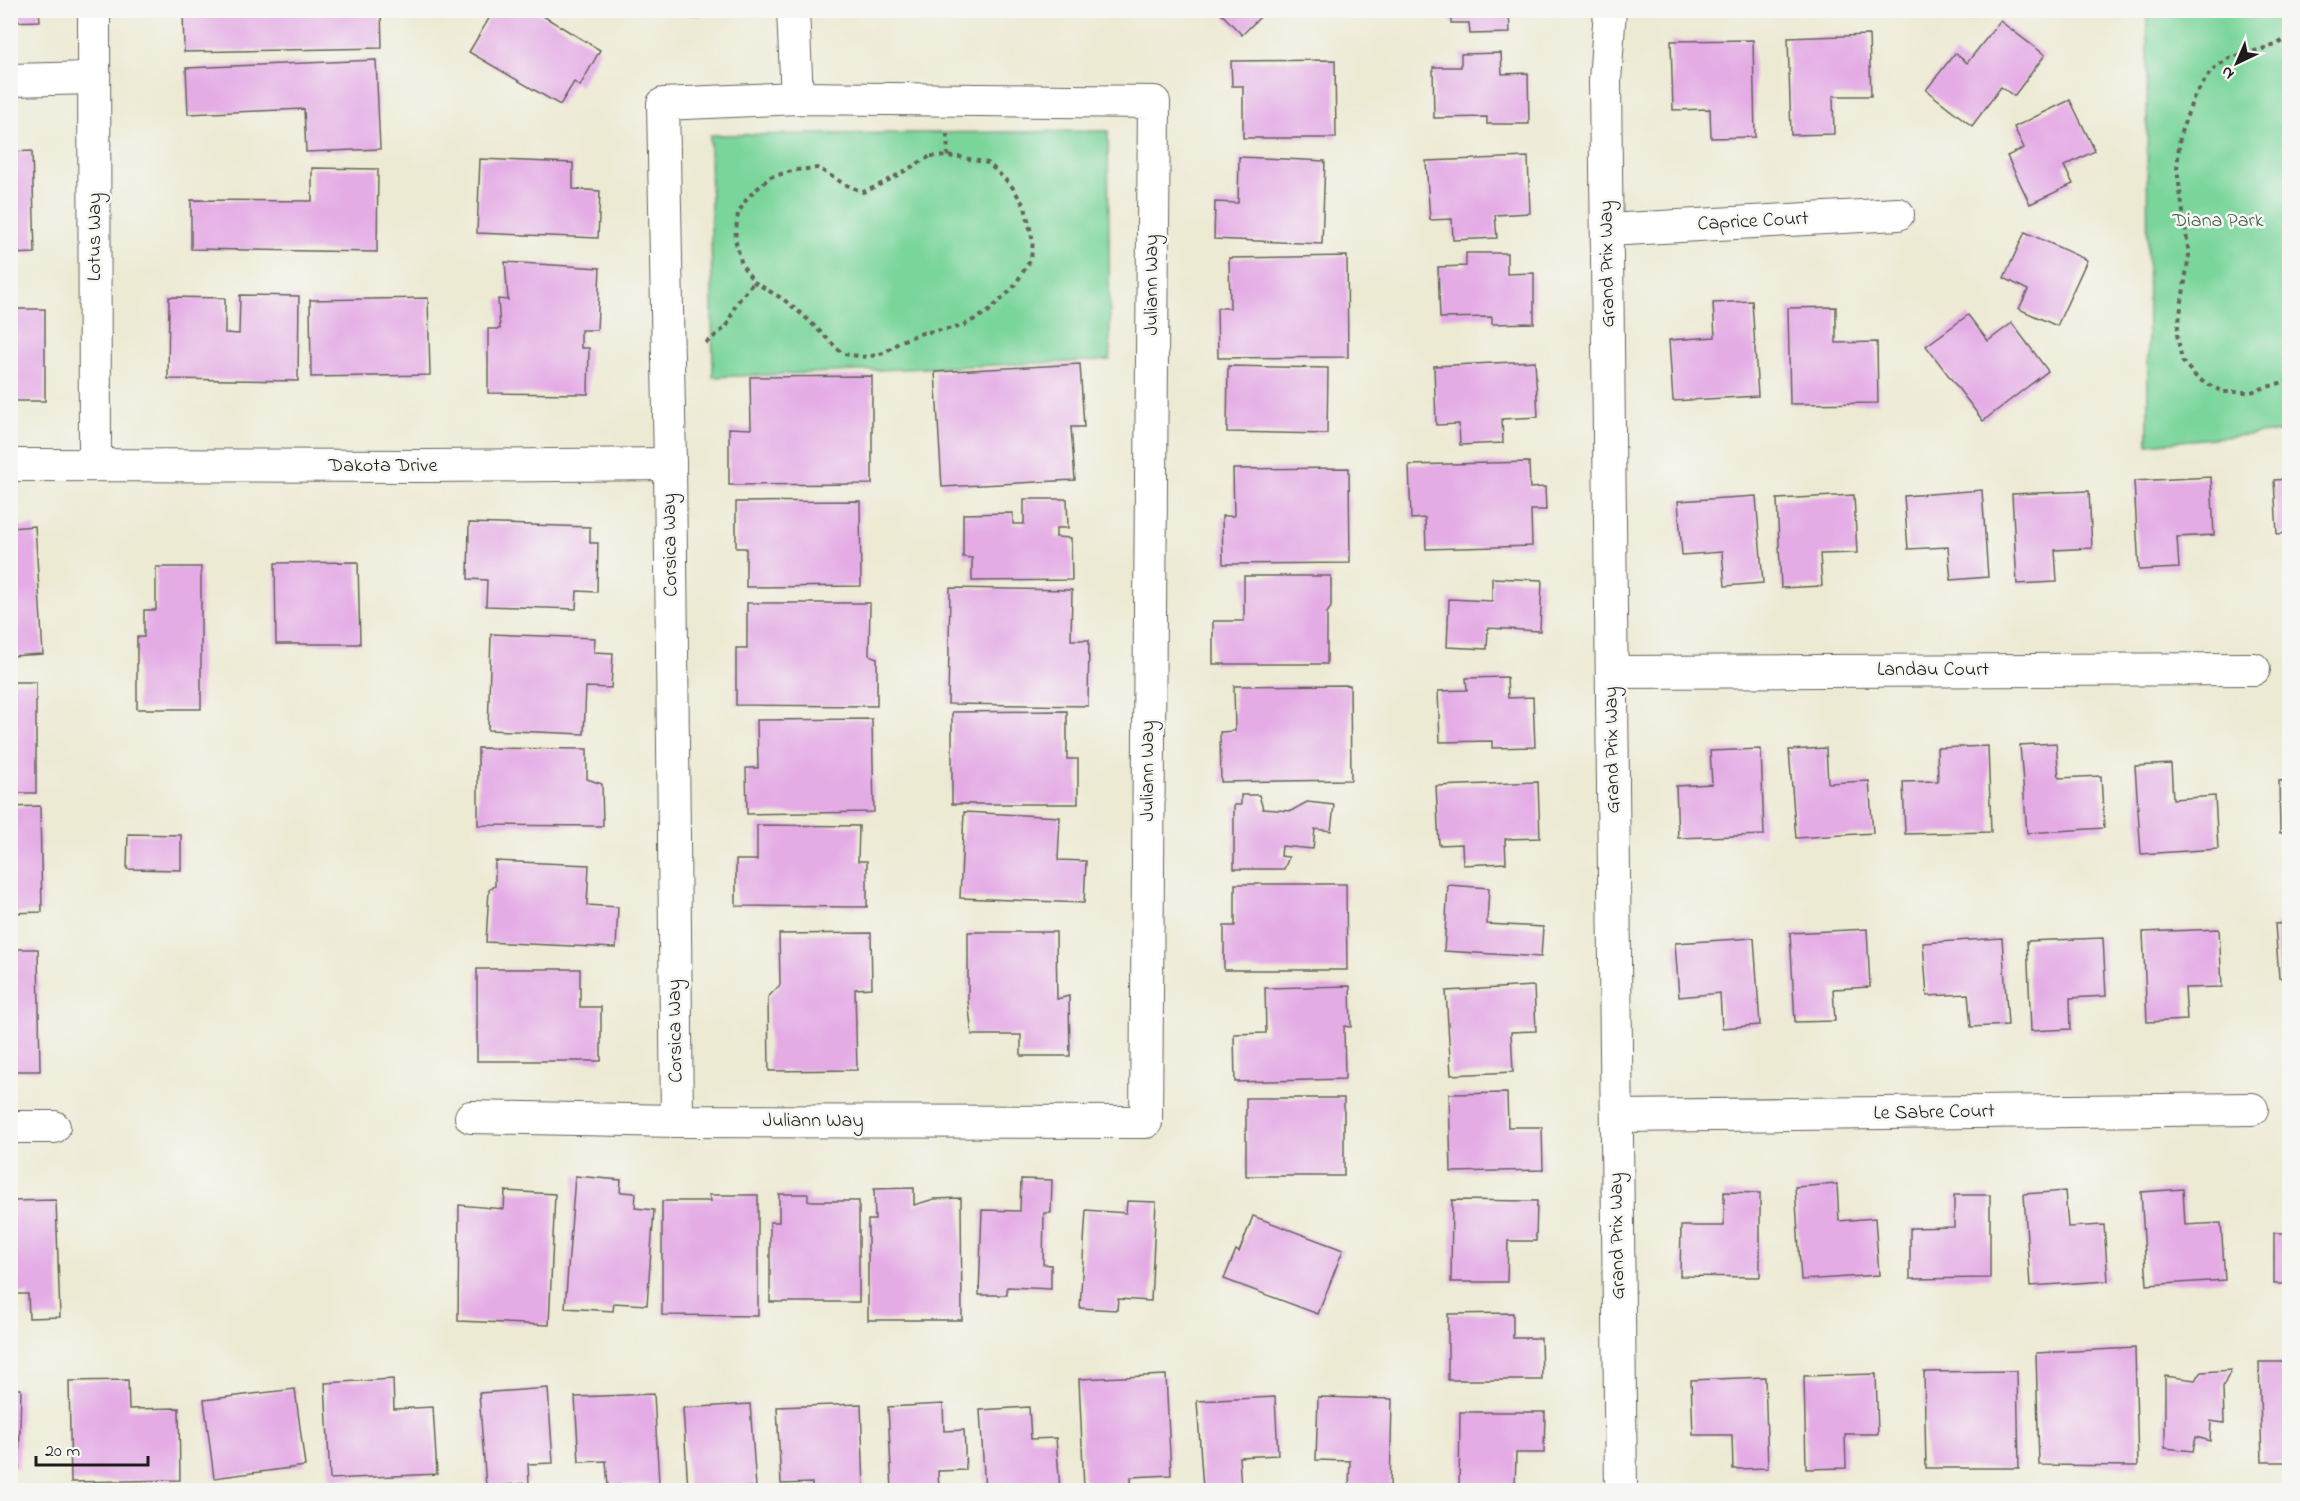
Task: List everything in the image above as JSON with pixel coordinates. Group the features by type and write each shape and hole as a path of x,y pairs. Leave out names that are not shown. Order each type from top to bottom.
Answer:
{"street":[{"name":"Lotus Way","path":"94,10 95,464"},
{"path":"793,10 798,98"},
{"name":"Grand Prix Way","path":"1610,10 1605,81 1621,1491"},
{"path":"10,80 94,78"},
{"name":"Corsica Way","path":"677,1121 670,464 663,104 798,98"},
{"name":"Juliann Way","path":"471,1117 677,1121 1146,1122 1154,102 798,98"},
{"name":"Caprice Court","path":"1607,230 1898,214"},
{"name":"Dakota Drive","path":"10,465 670,464"},
{"name":"Landau Court","path":"1612,672 2254,669"},
{"name":"Le Sabre Court","path":"1617,1116 2252,1109"},
{"path":"10,1127 54,1127"}],"path":[{"path":"2289,36 2266,48 2229,58 2211,71 2193,99 2180,135 2177,169 2189,255 2177,334 2182,361 2198,379 2223,392 2251,392 2289,380"},
{"path":"947,127 948,157"},
{"path":"931,156 948,157 988,163 1011,185 1025,207 1033,242 1031,259 1013,288 988,312 960,327 922,333 901,341 884,353 867,357 843,354 783,299 754,282 742,265 735,239 738,213 748,196 770,177 796,170 818,168 844,184 863,192 884,184 905,169 931,156"},
{"path":"706,343 727,326 736,304 754,282"}],"green space":[{"name":"Diana Park","path":"2147,11 2289,11 2289,431 2148,444"},
{"path":"1108,131 1110,360 713,377 710,135"}],"building":[{"path":"10,10 39,10 40,21 10,22"},
{"path":"183,10 381,10 382,48 184,52"},
{"path":"494,10 533,10 600,50 580,86 574,82 560,105 469,52"},
{"path":"659,10 702,10 701,16 659,12"},
{"path":"1218,10 1267,10 1242,35"},
{"path":"1451,10 1509,10 1510,33 1470,34 1469,23 1451,23"},
{"path":"2000,21 2045,55 2014,96 2001,87 1972,126 1926,90 1955,53 1967,63"},
{"path":"1869,35 1871,96 1833,96 1834,134 1791,135 1788,38"},
{"path":"1753,40 1755,137 1711,138 1710,109 1673,110 1671,41"},
{"path":"1501,53 1502,74 1528,73 1529,124 1487,124 1487,117 1434,118 1433,67 1461,67 1461,54"},
{"path":"376,60 380,149 306,152 304,109 188,114 186,68"},
{"path":"1335,60 1336,138 1243,138 1243,86 1232,86 1231,61"},
{"path":"2070,100 2095,151 2064,166 2073,184 2030,204 2007,156 2024,148 2014,127"},
{"path":"32,151 35,253 10,254 10,152"},
{"path":"1239,157 1325,161 1322,244 1214,239 1215,202 1238,203"},
{"path":"1528,157 1530,213 1495,215 1497,238 1453,240 1452,219 1430,220 1426,161"},
{"path":"480,159 573,163 573,189 600,191 598,238 477,233"},
{"path":"312,168 378,169 377,252 191,249 191,200 312,201"},
{"path":"2025,232 2087,260 2057,326 2019,309 2028,290 2004,278"},
{"path":"1466,253 1507,253 1507,274 1534,273 1534,323 1492,324 1492,317 1440,318 1438,267 1466,266"},
{"path":"1347,256 1348,357 1218,358 1217,308 1230,308 1229,258"},
{"path":"505,262 600,268 597,330 581,330 581,348 589,348 588,394 488,393 488,329 500,329 498,299 508,300"},
{"path":"240,295 299,296 298,381 168,379 169,297 225,298 225,333 239,334"},
{"path":"428,298 430,375 311,377 310,300"},
{"path":"1752,301 1758,396 1673,401 1669,340 1715,337 1713,303"},
{"path":"1836,307 1836,343 1877,342 1878,403 1790,404 1788,308"},
{"path":"10,309 45,309 45,401 10,401"},
{"path":"1968,315 1988,341 2012,323 2048,371 1983,421 1926,346"},
{"path":"1535,361 1538,417 1502,419 1503,443 1460,445 1459,424 1436,425 1434,366"},
{"path":"1080,364 1084,427 1071,427 1075,480 942,487 935,372"},
{"path":"1228,366 1328,368 1327,434 1227,432"},
{"path":"872,376 872,484 729,485 729,428 751,429 750,377"},
{"path":"1529,462 1530,488 1545,487 1546,510 1531,510 1532,546 1426,549 1425,518 1411,519 1409,465"},
{"path":"1349,468 1350,563 1223,564 1222,516 1234,516 1233,469"},
{"path":"2211,477 2214,535 2177,537 2179,568 2139,570 2134,481"},
{"path":"2289,479 2289,533 2277,534 2274,480"},
{"path":"1982,490 1988,577 1951,580 1948,547 1908,549 1904,496"},
{"path":"2089,491 2092,548 2055,550 2057,582 2017,584 2012,494"},
{"path":"1854,495 1857,553 1820,554 1822,586 1781,588 1777,499"},
{"path":"1756,496 1763,583 1725,586 1722,552 1682,555 1678,501"},
{"path":"1024,499 1067,499 1068,528 1056,528 1056,537 1071,538 1072,580 972,581 972,558 963,557 963,514 1013,513 1013,524 1024,524"},
{"path":"860,501 861,586 746,587 746,548 736,548 736,502"},
{"path":"469,523 590,527 590,543 598,543 597,592 577,591 576,609 486,606 487,580 468,579"},
{"path":"35,526 43,654 10,656 10,528"},
{"path":"358,562 360,644 276,644 275,563"},
{"path":"156,567 201,567 201,709 137,709 137,637 144,637 144,610 156,610"},
{"path":"1244,576 1331,576 1331,607 1327,613 1327,664 1213,664 1213,621 1244,621"},
{"path":"1492,578 1542,580 1540,631 1488,628 1487,649 1447,647 1449,599 1492,601"},
{"path":"950,588 1072,590 1071,640 1089,640 1088,706 948,704"},
{"path":"747,603 870,603 869,655 877,658 877,706 736,705 736,648 747,648"},
{"path":"491,634 595,638 594,652 613,653 611,688 586,687 584,734 488,730"},
{"path":"1507,677 1508,698 1533,697 1535,747 1492,748 1492,741 1440,742 1438,691 1467,690 1466,678"},
{"path":"10,682 36,682 36,793 10,793"},
{"path":"1350,685 1351,780 1221,782 1220,732 1235,731 1234,686"},
{"path":"1067,711 1067,759 1078,759 1078,804 952,804 952,712"},
{"path":"872,719 874,812 747,814 746,768 758,768 757,720"},
{"path":"2056,743 2059,778 2101,776 2104,828 2027,833 2020,745"},
{"path":"1988,746 1991,832 1905,834 1903,782 1938,781 1937,748"},
{"path":"478,748 587,749 587,779 602,784 603,826 478,825"},
{"path":"1826,748 1828,783 1869,781 1873,833 1796,838 1789,750"},
{"path":"1761,749 1764,835 1678,838 1676,786 1712,784 1710,751"},
{"path":"2171,764 2173,799 2215,796 2218,849 2141,854 2135,766"},
{"path":"2289,780 2289,832 2280,833 2279,781"},
{"path":"1538,782 1540,838 1505,839 1506,863 1463,865 1462,844 1439,845 1436,786"},
{"path":"1241,795 1259,795 1263,809 1291,811 1307,802 1334,805 1331,831 1315,829 1313,849 1282,846 1281,856 1289,857 1284,869 1234,869 1234,805 1241,805"},
{"path":"40,806 42,912 10,913 10,807"},
{"path":"964,812 1060,817 1058,860 1086,861 1084,903 960,898"},
{"path":"757,825 859,826 858,861 867,861 867,907 736,906 736,860 757,860"},
{"path":"128,834 181,835 181,870 127,869"},
{"path":"495,861 589,865 587,905 618,907 616,948 486,942 489,890 495,886"},
{"path":"1235,884 1346,884 1347,970 1224,970 1224,926 1235,926"},
{"path":"1448,885 1489,888 1487,924 1543,927 1541,957 1444,951"},
{"path":"2289,923 2289,977 2279,978 2275,924"},
{"path":"1867,929 1870,987 1833,989 1835,1021 1795,1022 1790,933"},
{"path":"2219,929 2222,987 2185,988 2187,1020 2147,1022 2143,932"},
{"path":"968,932 1056,932 1057,999 1069,996 1070,1056 1021,1056 1021,1035 972,1035 968,1000"},
{"path":"871,933 872,988 855,989 857,1070 769,1071 768,997 780,985 779,934"},
{"path":"1754,938 1760,1025 1722,1028 1720,993 1679,997 1675,943"},
{"path":"2002,938 2008,1025 1971,1027 1968,994 1927,996 1923,943"},
{"path":"2103,938 2106,996 2070,998 2071,1029 2031,1031 2027,941"},
{"path":"10,949 38,949 40,1071 10,1071"},
{"path":"477,969 580,969 580,1007 601,1007 601,1061 477,1061"},
{"path":"1350,986 1351,1027 1344,1026 1345,1079 1235,1082 1234,1034 1266,1033 1265,988"},
{"path":"1534,986 1536,1031 1511,1032 1513,1072 1451,1075 1446,991"},
{"path":"1507,1093 1508,1127 1542,1127 1543,1170 1451,1172 1449,1094"},
{"path":"1246,1098 1344,1098 1344,1176 1246,1176"},
{"path":"575,1176 621,1180 620,1192 636,1193 635,1208 654,1210 647,1305 614,1303 613,1311 565,1308"},
{"path":"1021,1179 1052,1180 1051,1213 1044,1213 1043,1264 1051,1265 1051,1289 1007,1287 1007,1295 979,1295 982,1210 1020,1211"},
{"path":"1837,1184 1839,1221 1875,1218 1879,1275 1801,1280 1795,1187"},
{"path":"914,1188 914,1205 934,1199 961,1198 962,1320 868,1320 868,1220 875,1220 874,1189"},
{"path":"2183,1189 2185,1225 2221,1223 2225,1280 2147,1285 2141,1192"},
{"path":"505,1191 555,1194 549,1325 458,1321 459,1205 504,1209"},
{"path":"2065,1191 2068,1227 2104,1225 2108,1281 2030,1286 2024,1194"},
{"path":"1724,1192 1760,1193 1760,1277 1680,1276 1681,1226 1724,1226"},
{"path":"779,1194 808,1194 808,1201 859,1201 859,1302 770,1302 770,1222 779,1222"},
{"path":"709,1195 758,1195 758,1316 662,1315 662,1201 711,1201"},
{"path":"1954,1195 1990,1195 1990,1278 1910,1279 1910,1228 1954,1227"},
{"path":"56,1200 60,1317 29,1318 28,1294 10,1294 10,1201"},
{"path":"1452,1200 1537,1201 1536,1241 1508,1241 1507,1282 1451,1282"},
{"path":"1127,1201 1156,1202 1151,1301 1118,1299 1117,1310 1080,1308 1086,1210 1126,1213"},
{"path":"1253,1216 1343,1250 1318,1314 1224,1279 1236,1250 1239,1252"},
{"path":"2274,1233 2289,1233 2289,1284 2274,1284"},
{"path":"1513,1313 1513,1338 1541,1338 1542,1380 1448,1380 1448,1314"},
{"path":"2135,1348 2138,1466 2039,1465 2036,1353"},
{"path":"2259,1362 2284,1362 2284,1369 2289,1368 2289,1462 2262,1462"},
{"path":"2231,1370 2223,1387 2224,1423 2211,1421 2210,1441 2196,1437 2193,1451 2165,1448 2165,1376 2195,1380 2202,1372"},
{"path":"2017,1371 2019,1468 1926,1468 1924,1372"},
{"path":"1876,1374 1878,1434 1845,1434 1846,1468 1806,1469 1804,1376"},
{"path":"1166,1375 1171,1475 1131,1477 1131,1487 1084,1489 1079,1379"},
{"path":"1765,1377 1768,1468 1733,1469 1732,1435 1693,1435 1691,1380"},
{"path":"393,1379 394,1409 433,1407 437,1474 330,1479 325,1383"},
{"path":"128,1380 129,1409 179,1408 180,1480 71,1482 69,1381"},
{"path":"548,1388 553,1463 528,1464 529,1483 486,1487 479,1393"},
{"path":"10,1389 21,1389 19,1468 10,1468"},
{"path":"295,1389 305,1466 214,1478 204,1400"},
{"path":"654,1394 659,1483 608,1486 606,1461 579,1462 575,1397"},
{"path":"1275,1397 1278,1455 1239,1457 1241,1489 1203,1490 1197,1401"},
{"path":"1318,1397 1392,1399 1390,1489 1349,1487 1350,1461 1316,1460"},
{"path":"750,1404 756,1487 730,1488 730,1490 688,1490 683,1408"},
{"path":"861,1404 864,1490 812,1490 812,1483 781,1484 777,1407"},
{"path":"943,1404 944,1431 964,1430 966,1470 938,1471 939,1490 892,1490 888,1407"},
{"path":"1029,1407 1031,1439 1056,1438 1060,1490 985,1490 980,1410"},
{"path":"1460,1412 1545,1412 1544,1453 1516,1453 1515,1490 1459,1490"}]}
